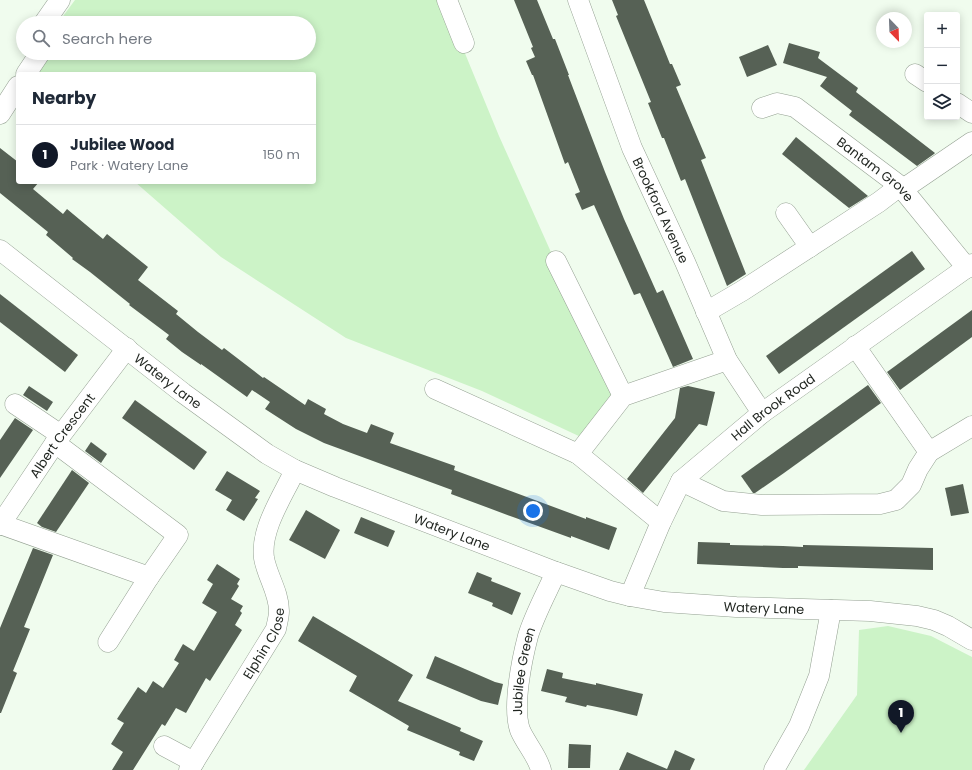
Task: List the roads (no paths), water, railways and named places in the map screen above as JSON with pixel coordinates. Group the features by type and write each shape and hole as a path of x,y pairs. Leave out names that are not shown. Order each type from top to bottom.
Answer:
{"street":[{"path":"49,16 60,0"},
{"path":"446,0 464,43"},
{"name":"Brookford Avenue","path":"578,0 632,148 727,360 762,413"},
{"path":"27,72 35,60"},
{"path":"0,114 16,89"},
{"name":"Bantam Grove","path":"762,108 777,103 795,107 901,188 970,266"},
{"path":"960,105 972,113"},
{"path":"706,312 742,291 972,142"},
{"path":"786,213 810,247"},
{"name":"Watery Lane","path":"0,250 183,393 266,454 295,470 342,490 556,572 610,591 630,596 664,602 736,607 870,611 917,616 934,620 948,626 972,640"},
{"path":"556,261 623,396"},
{"name":"Hall Brook Road","path":"630,596 661,522 681,481 762,413 970,266"},
{"path":"855,346 929,452"},
{"name":"Albert Crescent","path":"1,521 58,439 127,348"},
{"path":"578,454 623,396 727,360"},
{"path":"435,389 578,454 661,522"},
{"path":"15,404 178,535 149,577 108,642"},
{"path":"681,481 723,502 762,505 880,504 896,500 911,485 918,469 929,452 972,426"},
{"name":"Elphin Close","path":"164,746 192,766 276,629 279,611 277,594 264,558 264,543 266,529 295,470"},
{"path":"1,521 149,577"},
{"name":"Jubilee Green","path":"541,770 520,729 517,716 517,701 520,674 528,636 556,572"},
{"path":"774,770 799,726 819,676 831,610"}],"place":[{"name":"Jubilee Wood","path":"901,733"}]}
